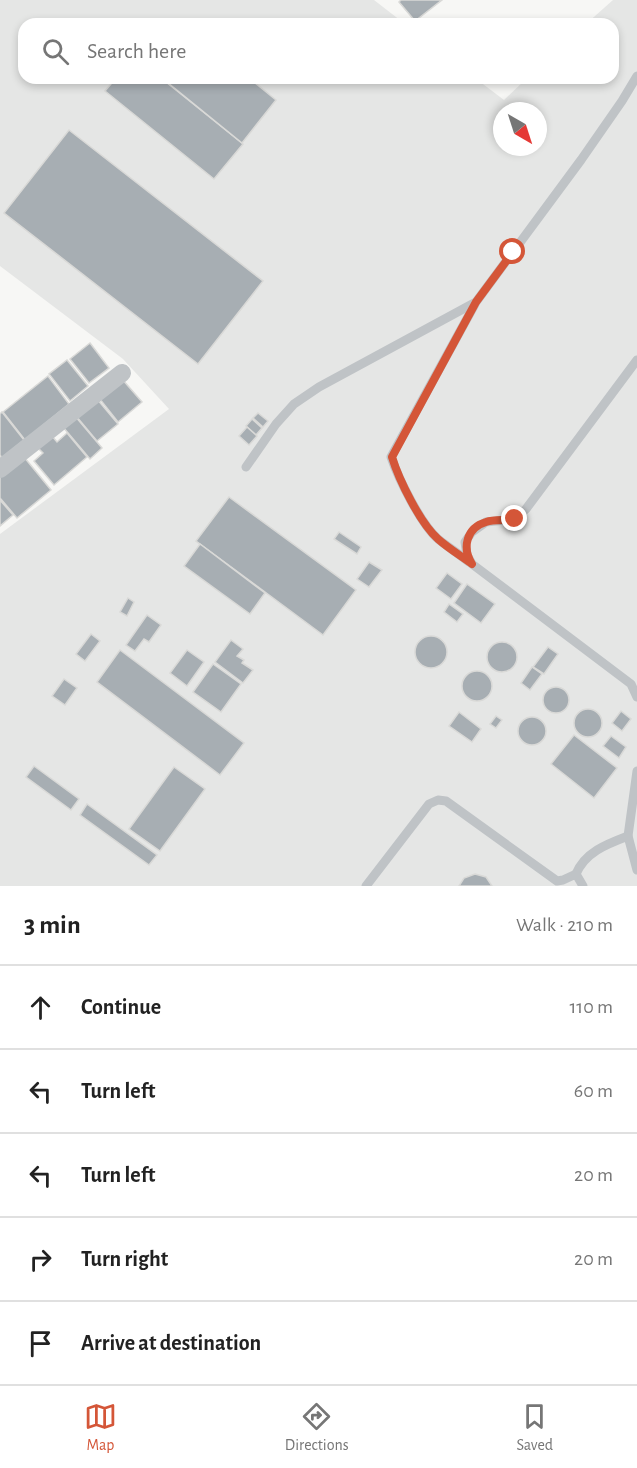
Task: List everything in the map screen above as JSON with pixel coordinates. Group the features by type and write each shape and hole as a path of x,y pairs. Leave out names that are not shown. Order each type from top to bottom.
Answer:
{"street":[{"path":"0,469 122,373"}],"lane":[{"path":"637,76 581,160 476,302 392,457 396,470 426,525 438,539 631,684 637,697"},
{"path":"246,466 276,424 294,404 319,387 476,302"},
{"path":"472,564 466,555 465,542 472,532 486,522 515,519 526,509 637,360"},
{"path":"637,771 628,836 637,870"},
{"path":"366,886 429,804 438,800 446,801 557,881 576,874 580,863 602,846 628,836"},
{"path":"576,874 583,886"}],"shaded area":[{"path":"0,0 374,0 397,18 18,18 18,84 483,84 504,100 521,84 619,84 619,18 593,18 613,0 637,0 637,886 0,886 0,534 169,409 123,359 0,266"}],"building":[{"path":"401,0 442,0 419,18 412,18 399,2"},
{"path":"111,84 168,84 243,144 214,179 105,91"},
{"path":"169,84 256,84 276,100 242,143"},
{"path":"69,130 263,281 198,364 4,213"},
{"path":"90,343 109,368 89,383 70,359"},
{"path":"67,360 88,386 70,401 49,374"},
{"path":"48,376 69,404 25,440 3,412"},
{"path":"122,379 142,402 118,422 99,398"},
{"path":"97,399 118,424 97,441 76,416"},
{"path":"2,412 24,440 2,458 0,455 0,414"},
{"path":"258,413 268,421 263,427 253,418"},
{"path":"75,416 102,448 90,459 63,427"},
{"path":"252,419 262,428 256,435 246,426"},
{"path":"247,427 257,436 249,445 239,436"},
{"path":"67,433 87,457 54,485 34,461 43,453 37,447 51,435 57,442"},
{"path":"24,457 51,490 17,518 0,498 0,476"},
{"path":"229,497 356,590 323,635 196,541"},
{"path":"0,500 13,515 0,526"},
{"path":"339,532 361,547 357,554 334,539"},
{"path":"200,544 265,593 250,614 184,566"},
{"path":"369,562 382,570 369,587 357,579"},
{"path":"447,573 462,584 451,599 436,588"},
{"path":"467,584 495,604 481,623 454,603"},
{"path":"128,598 134,602 127,616 120,612"},
{"path":"449,604 463,614 457,622 444,612"},
{"path":"147,615 161,625 149,642 144,639 135,651 126,645"},
{"path":"91,634 100,641 85,661 76,654"},
{"path":"431,636 442,641 447,652 442,663 431,668 420,663 415,652 420,641"},
{"path":"231,640 243,649 237,656 244,660 242,663 253,670 243,683 215,662"},
{"path":"502,642 508,643 516,651 516,663 508,671 502,672 496,671 488,663 487,657 488,651 496,643"},
{"path":"548,647 558,654 544,674 533,667"},
{"path":"120,650 244,743 220,775 97,682"},
{"path":"187,650 204,662 187,686 170,673"},
{"path":"213,664 241,684 221,712 193,692"},
{"path":"532,667 542,674 530,690 521,683"},
{"path":"477,671 483,672 491,680 491,692 483,700 477,701 471,700 463,692 462,686 463,680 471,672"},
{"path":"64,679 77,688 65,705 52,696"},
{"path":"556,687 565,691 569,700 565,709 556,713 547,709 543,700 547,691"},
{"path":"588,709 598,713 602,723 598,733 588,737 578,733 574,723 578,713"},
{"path":"621,711 631,719 622,731 612,723"},
{"path":"459,712 481,729 472,742 449,726"},
{"path":"496,716 502,720 496,728 490,724"},
{"path":"532,717 542,721 546,731 542,741 532,745 522,741 518,731 522,721"},
{"path":"574,735 617,768 594,798 551,764"},
{"path":"611,736 626,747 619,758 603,746"},
{"path":"34,766 79,799 71,810 26,777"},
{"path":"174,767 205,789 160,851 129,829"},
{"path":"87,804 157,855 149,865 80,815"},
{"path":"475,874 486,877 492,886 459,886 464,878"}],"route":[{"path":"513,252 476,302 392,457 396,470 426,525 438,539 472,564 466,555 465,542 472,532 486,522 515,519"}]}
